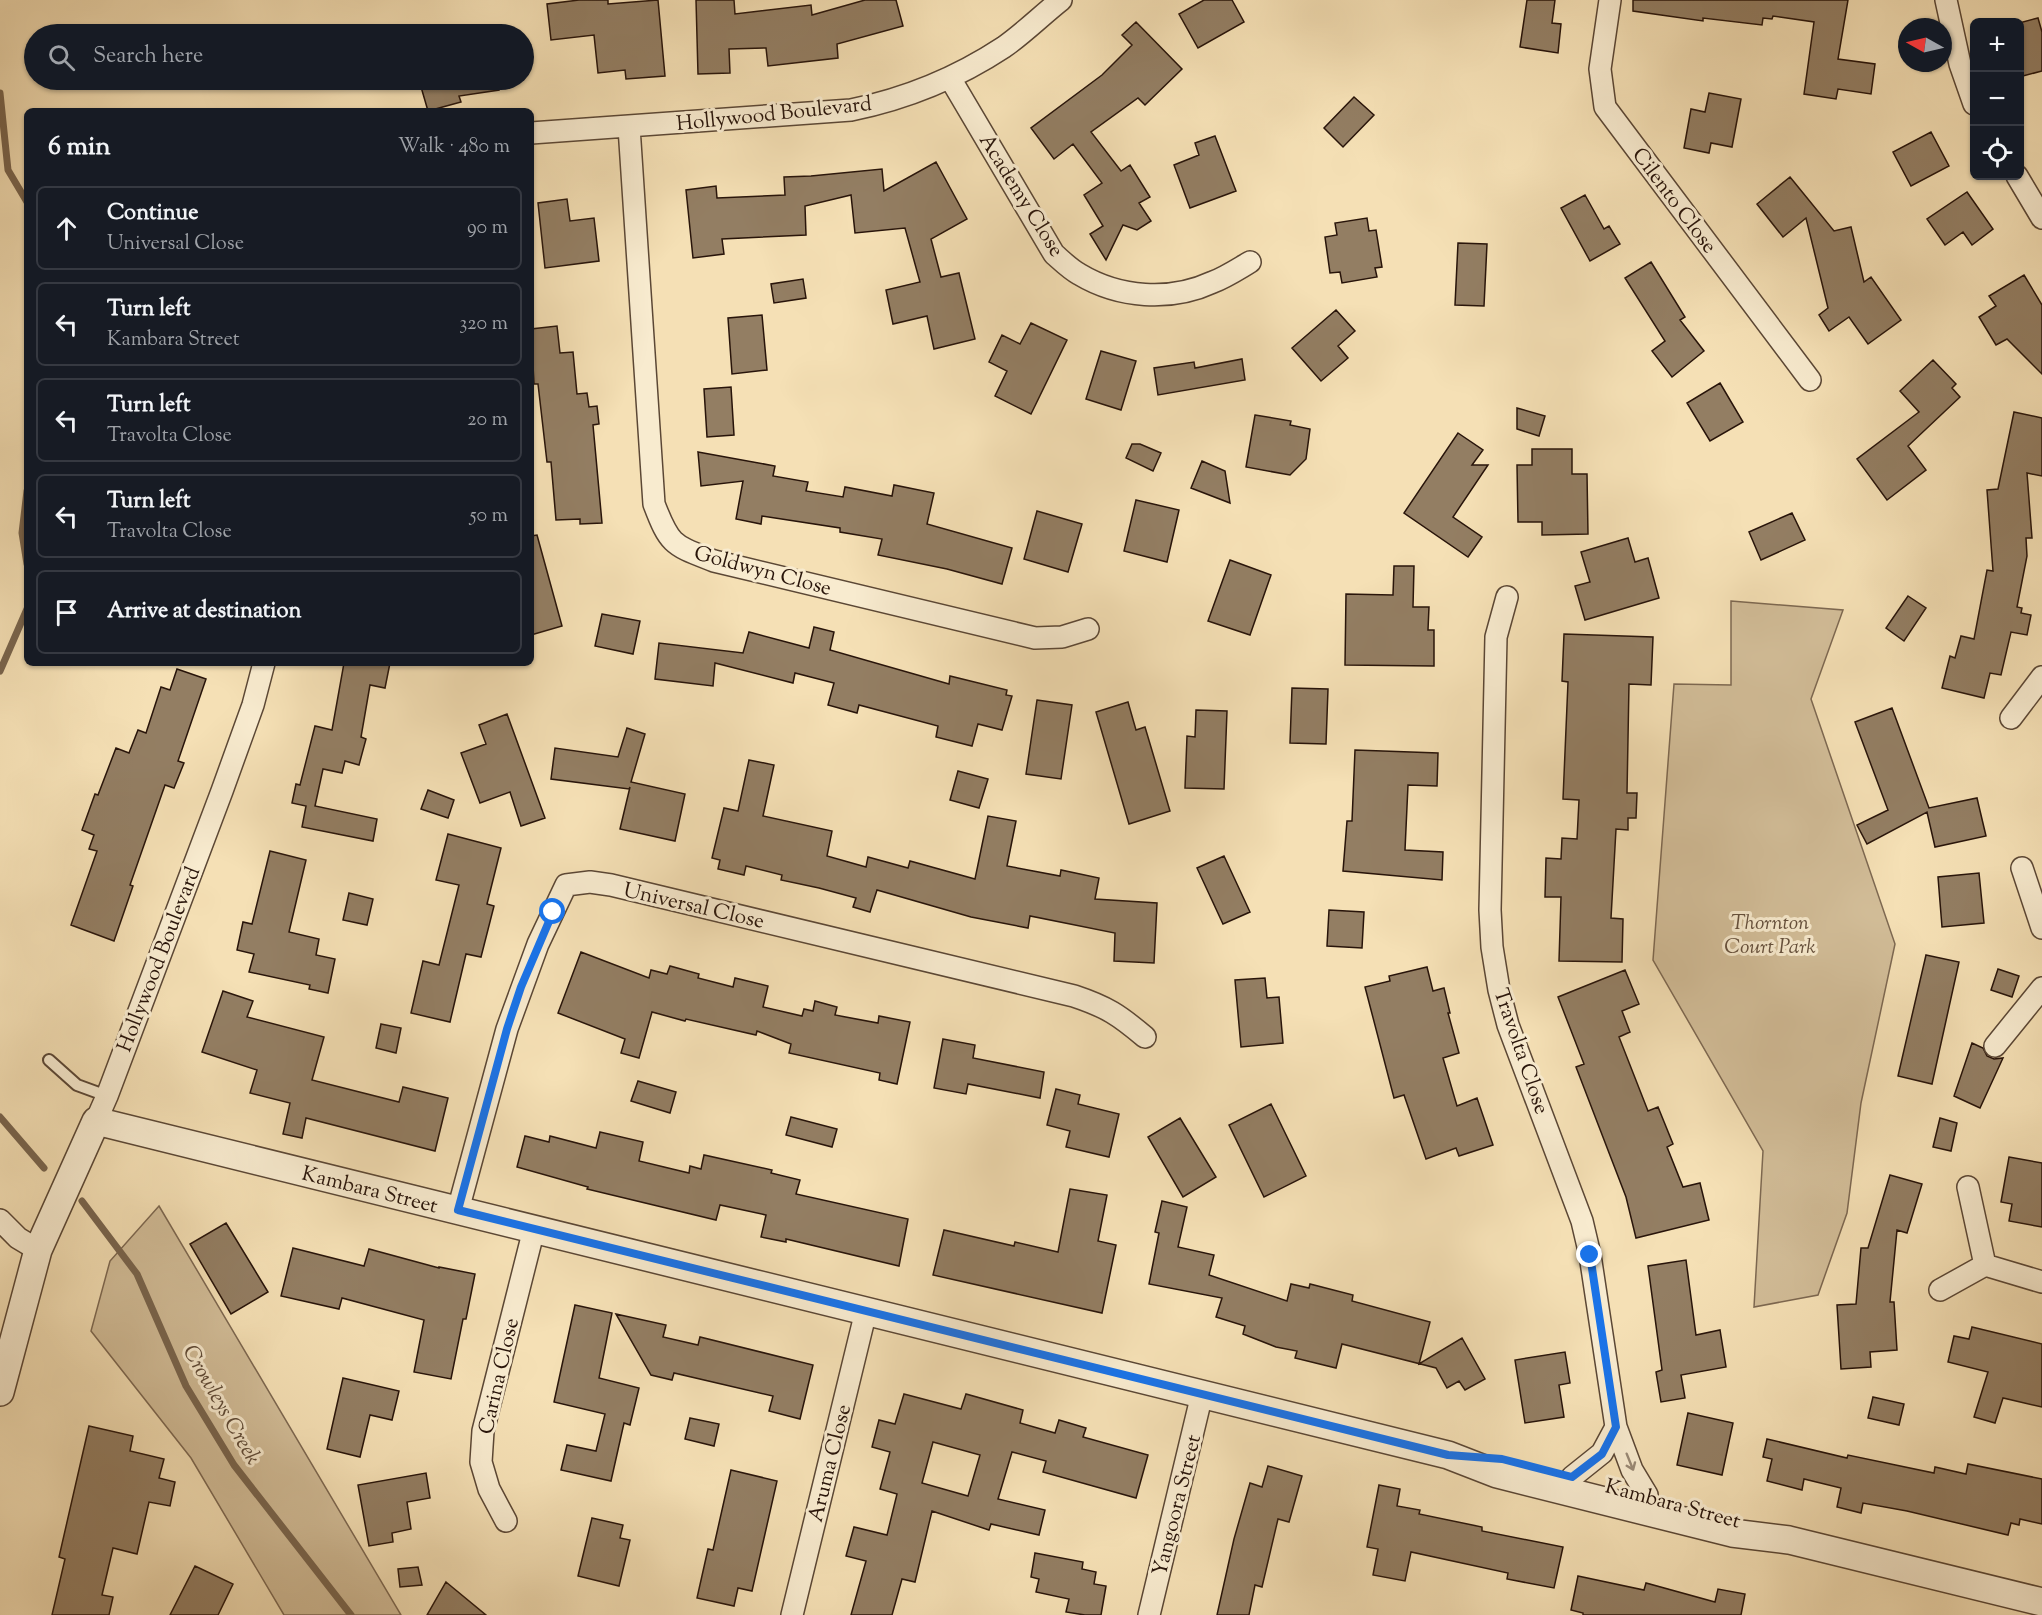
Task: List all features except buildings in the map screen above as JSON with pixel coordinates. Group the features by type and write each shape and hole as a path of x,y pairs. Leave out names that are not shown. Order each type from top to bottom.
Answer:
{"street":[{"name":"Hollywood Boulevard","path":"534,134 851,110 875,105 950,78 1006,46 1061,0"},
{"name":"Cilento Close","path":"1610,0 1600,69 1605,107 1810,380"},
{"path":"1946,0 1960,64 1970,93"},
{"name":"Academy Close","path":"950,78 1054,254 1077,273 1105,287 1146,296 1181,292 1212,283 1250,262"},
{"name":"Goldwyn Close","path":"629,127 654,504 662,526 672,542 714,561 1035,638 1062,637 1088,629"},
{"path":"2019,180 2042,218"},
{"name":"Travolta Close","path":"1507,597 1496,638 1490,910 1492,947 1499,990 1508,1024 1582,1221 1590,1255 1616,1427 1632,1470 1647,1495"},
{"name":"Hollywood Boulevard","path":"0,1392 38,1250 107,1096 249,716 263,666"},
{"path":"2011,718 2042,677"},
{"path":"2022,868 2042,928"},
{"name":"Universal Close","path":"458,1210 507,1029 538,944 566,885 590,882 611,885 1074,996 1099,1004 1120,1016 1145,1037"},
{"path":"1995,1046 2042,988"},
{"name":"Kambara Street","path":"96,1121 1448,1455 1497,1474 1732,1533 1789,1540 2042,1602"},
{"path":"1968,1187 1985,1265"},
{"path":"0,1220 18,1238 38,1250"},
{"name":"Carina Close","path":"506,1521 489,1489 481,1462 483,1431 534,1229"},
{"path":"1940,1290 1985,1265 2042,1282"},
{"name":"Aruma Close","path":"792,1615 866,1311"},
{"name":"Yangoora Street","path":"1149,1615 1202,1394"},
{"path":"1572,1477 1602,1454 1616,1427"},
{"name":"Kambara Street","path":"1448,1455 1502,1459 1647,1495 1735,1517 1789,1540"}],"lane":[{"path":"49,1060 77,1085 107,1096"}],"green space":[{"name":"Thornton Court Park","path":"1731,601 1843,610 1811,699 1895,944 1861,1103 1847,1213 1818,1295 1754,1307 1763,1151 1653,960 1674,684 1731,685"},
{"path":"159,1206 401,1615 284,1615 191,1458 91,1331 110,1261"}],"waterway":[{"name":"Crowleys Creek","path":"0,93 8,170 24,197"},
{"name":"Crowleys Creek","path":"24,516 22,533 24,545"},
{"name":"Crowleys Creek","path":"0,671 24,616"},
{"name":"Crowleys Creek","path":"0,1117 44,1168"},
{"name":"Crowleys Creek","path":"82,1201 137,1274 186,1386 234,1465 351,1615"}],"route":[{"path":"553,912 521,987 507,1029 458,1210 1448,1455 1502,1459 1572,1477 1602,1454 1616,1427 1590,1255"}]}
